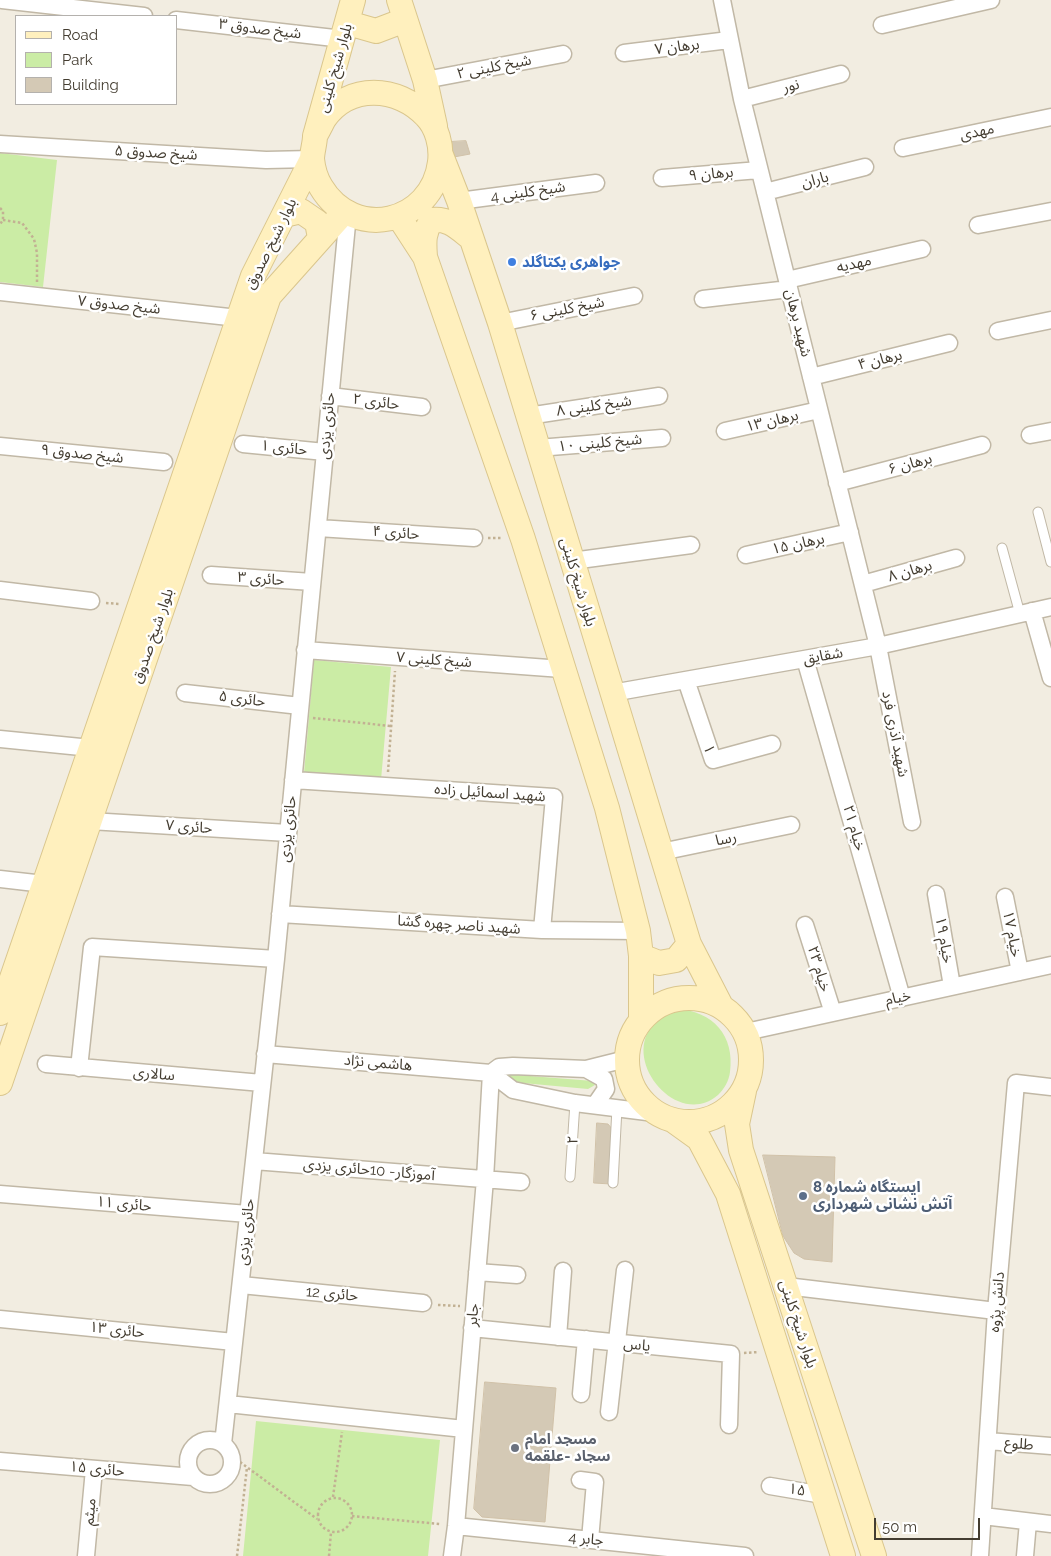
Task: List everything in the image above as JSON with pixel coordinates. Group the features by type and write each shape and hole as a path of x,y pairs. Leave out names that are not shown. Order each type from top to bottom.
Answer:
{"main road":[{"name":"بلوار شیخ کلینی","path":"314,148 354,0"},
{"name":"بلوار شیخ کلینی","path":"402,10 425,80 439,145 500,323 689,944 721,1006"},
{"path":"346,31 376,31 402,10"},
{"path":"376,92 395,95 413,104 428,118 439,145 438,174 430,193 416,207 399,217 382,220 364,220 346,213 328,198 317,180 314,148 324,119 338,105 356,96 376,92"},
{"name":"بلوار شیخ صدوق","path":"0,1013 253,276 284,215 314,148"},
{"path":"284,215 301,212 317,222 320,238"},
{"name":"بلوار شیخ صدوق","path":"0,1083 269,296 320,238 346,213"},
{"path":"399,217 425,257 523,539 606,808 638,931 641,956 641,1019"},
{"path":"425,257 424,237 426,228 432,220 442,219 454,224 471,238"},
{"path":"641,956 659,963 676,960 689,944"},
{"path":"681,997 704,999 721,1006 735,1017 746,1032 752,1052 751,1072 744,1091 732,1107 714,1118 695,1123 665,1117 640,1098 629,1080 626,1059 630,1038 641,1019 659,1004 681,997"},
{"name":"بلوار شیخ کلینی","path":"744,1091 736,1124 741,1150 874,1556"},
{"name":"بلوار شیخ کلینی","path":"665,1117 699,1139 728,1194 843,1556"},
{"path":"758,1288 786,1286"}],"street":[{"path":"2,0 135,15"},
{"name":"شهید برهان","path":"722,0 742,99 878,646"},
{"path":"882,25 991,0"},
{"name":"شیخ صدوق ۳","path":"178,20 346,31"},
{"name":"برهان ۷","path":"624,53 730,40"},
{"name":"شیخ کلینی ۲","path":"425,80 563,54"},
{"name":"نور","path":"742,99 840,74"},
{"name":"مهدی","path":"903,148 1051,117"},
{"name":"شیخ صدوق ۵","path":"0,144 266,160 314,148"},
{"name":"باران","path":"765,192 865,167"},
{"name":"برهان ۹","path":"662,178 760,170"},
{"name":"شیخ کلینی 4","path":"459,201 596,182"},
{"path":"978,225 1051,211"},
{"name":"حائری یزدی","path":"228,1450 228,1404 276,959 318,528 346,213"},
{"name":"مهدیه","path":"704,299 788,285 922,249"},
{"name":"شیخ صدوق ۷","path":"0,292 238,318"},
{"name":"شیخ کلینی ۶","path":"500,323 634,296"},
{"path":"998,331 1051,320"},
{"name":"برهان ۴","path":"811,377 950,342"},
{"name":"حائری ۲","path":"330,396 422,407"},
{"name":"شیخ کلینی ۸","path":"528,416 660,396"},
{"name":"برهان ۱۳","path":"725,431 820,410"},
{"path":"1030,435 1051,431"},
{"name":"شیخ کلینی ۱۰","path":"538,448 662,438"},
{"name":"حائری ۱","path":"243,444 325,452"},
{"name":"برهان ۶","path":"838,483 982,444"},
{"name":"شیخ صدوق ۹","path":"0,446 164,462"},
{"name":"حائری ۴","path":"318,528 474,538"},
{"name":"برهان ۱۵","path":"746,555 850,532"},
{"path":"572,561 691,545"},
{"name":"برهان ۸","path":"863,584 956,558"},
{"name":"حائری ۳","path":"211,575 312,582"},
{"path":"0,590 91,601"},
{"name":"شقایق","path":"612,693 878,646 1051,607"},
{"path":"1026,613 1051,678"},
{"name":"شهید آذری فرد","path":"878,646 912,822"},
{"name":"شیخ کلینی ۷","path":"305,650 562,669"},
{"name":"خیام ۲۱","path":"805,659 902,998"},
{"name":"۱","path":"686,680 713,760 772,744"},
{"name":"حائری ۵","path":"185,693 300,711"},
{"path":"0,739 91,748"},
{"name":"شهید اسمائیل زاده","path":"293,780 554,797 542,930"},
{"name":"حائری ۷","path":"90,821 288,833"},
{"name":"رسا","path":"661,852 791,825"},
{"path":"0,879 44,884"},
{"name":"خیام ۱۹","path":"936,894 952,986"},
{"name":"خیام ۱۷","path":"1005,897 1020,972"},
{"name":"شهید ناصر چهره گشا","path":"280,914 542,930 638,931"},
{"name":"خیام ۲۳","path":"806,925 833,1013"},
{"path":"79,1068 92,947 276,959"},
{"name":"خیام","path":"746,1032 1051,965"},
{"name":"هاشمی نژاد","path":"266,1054 491,1073"},
{"path":"626,1059 586,1069 513,1066 499,1067 491,1073 513,1090 575,1103 617,1108 665,1117"},
{"name":"سالاری","path":"46,1064 262,1084"},
{"path":"586,1069 604,1079 606,1089 595,1105"},
{"name":"جابر","path":"452,1556 485,1179 491,1073"},
{"name":"دانش پژوه","path":"980,1556 996,1311 1016,1083 1051,1087"},
{"name":"آموزگار- 10حائری یزدی","path":"254,1161 521,1182"},
{"name":"حائری ۱۱","path":"0,1194 248,1214"},
{"path":"609,1412 625,1270"},
{"path":"558,1336 563,1271"},
{"path":"477,1272 517,1275"},
{"name":"حائری 12","path":"240,1285 423,1304"},
{"path":"786,1286 996,1311"},
{"name":"حائری ۱۳","path":"0,1319 234,1342"},
{"name":"یاس","path":"472,1328 731,1354"},
{"path":"581,1394 586,1339"},
{"path":"729,1425 731,1354"},
{"path":"228,1404 464,1429"},
{"path":"202,1440 217,1440 228,1450 232,1464 231,1471 221,1482 206,1484 193,1477 189,1471 187,1464 188,1456 196,1444 202,1440"},
{"name":"طلوع","path":"988,1441 1051,1446"},
{"name":"حائری ۱۵","path":"0,1461 193,1477"},
{"name":"میثم","path":"86,1556 94,1469"},
{"path":"580,1480 595,1482 590,1540"},
{"name":"۱۵","path":"770,1486 824,1495"},
{"path":"983,1516 1051,1524"},
{"path":"1025,1556 1028,1522"},
{"name":"جابر 4","path":"456,1526 745,1556"}],"lane":[{"path":"1038,512 1051,562"},
{"path":"1002,548 1026,613"},
{"name":"۲","path":"570,1177 575,1103"},
{"path":"613,1183 617,1108"}],"path":[{"path":"0,208 3,211 3,220 0,224"},
{"path":"3,220 22,223 34,239 37,254 37,296"},
{"path":"474,538 523,539"},
{"path":"91,601 139,607"},
{"path":"387,786 396,657"},
{"path":"300,711 391,726"},
{"path":"423,1304 474,1308"},
{"path":"731,1354 778,1351"},
{"path":"334,1497 344,1416"},
{"path":"228,1450 247,1467 318,1519"},
{"path":"237,1556 247,1467"},
{"path":"334,1497 343,1499 350,1506 352,1516 349,1525 341,1531 331,1532 322,1527 318,1519 318,1509 324,1500 334,1497"},
{"path":"352,1516 456,1526"},
{"path":"330,1556 331,1532"}],"green space":[{"path":"0,153 57,160 43,287 0,282"},
{"path":"314,660 391,667 381,780 304,773"},
{"path":"677,1009 690,1011 711,1020 725,1037 729,1047 731,1059 730,1072 726,1085 718,1095 700,1104 681,1102 665,1093 652,1078 644,1059 645,1040 655,1022"},
{"path":"505,1074 593,1081 595,1085 588,1089 501,1081"},
{"path":"256,1421 440,1440 428,1556 243,1556"}],"building":[{"path":"466,141 470,154 454,157 449,142"},
{"path":"597,1123 608,1124 613,1130 611,1184 594,1183"},
{"name":"ایستگاه شماره 8 آتش نشانی شهرداری","path":"763,1155 835,1157 832,1262 804,1259 794,1253 783,1236"},
{"name":"مسجد امام سجاد -علقمه","path":"485,1382 556,1388 545,1522 482,1517 474,1509"}],"place":[{"name":"جواهری یکتاگلد","path":"512,262"},
{"name":"ایستگاه شماره 8 آتش نشانی شهرداری","path":"803,1196"},
{"name":"مسجد امام سجاد -علقمه","path":"515,1448"}]}
